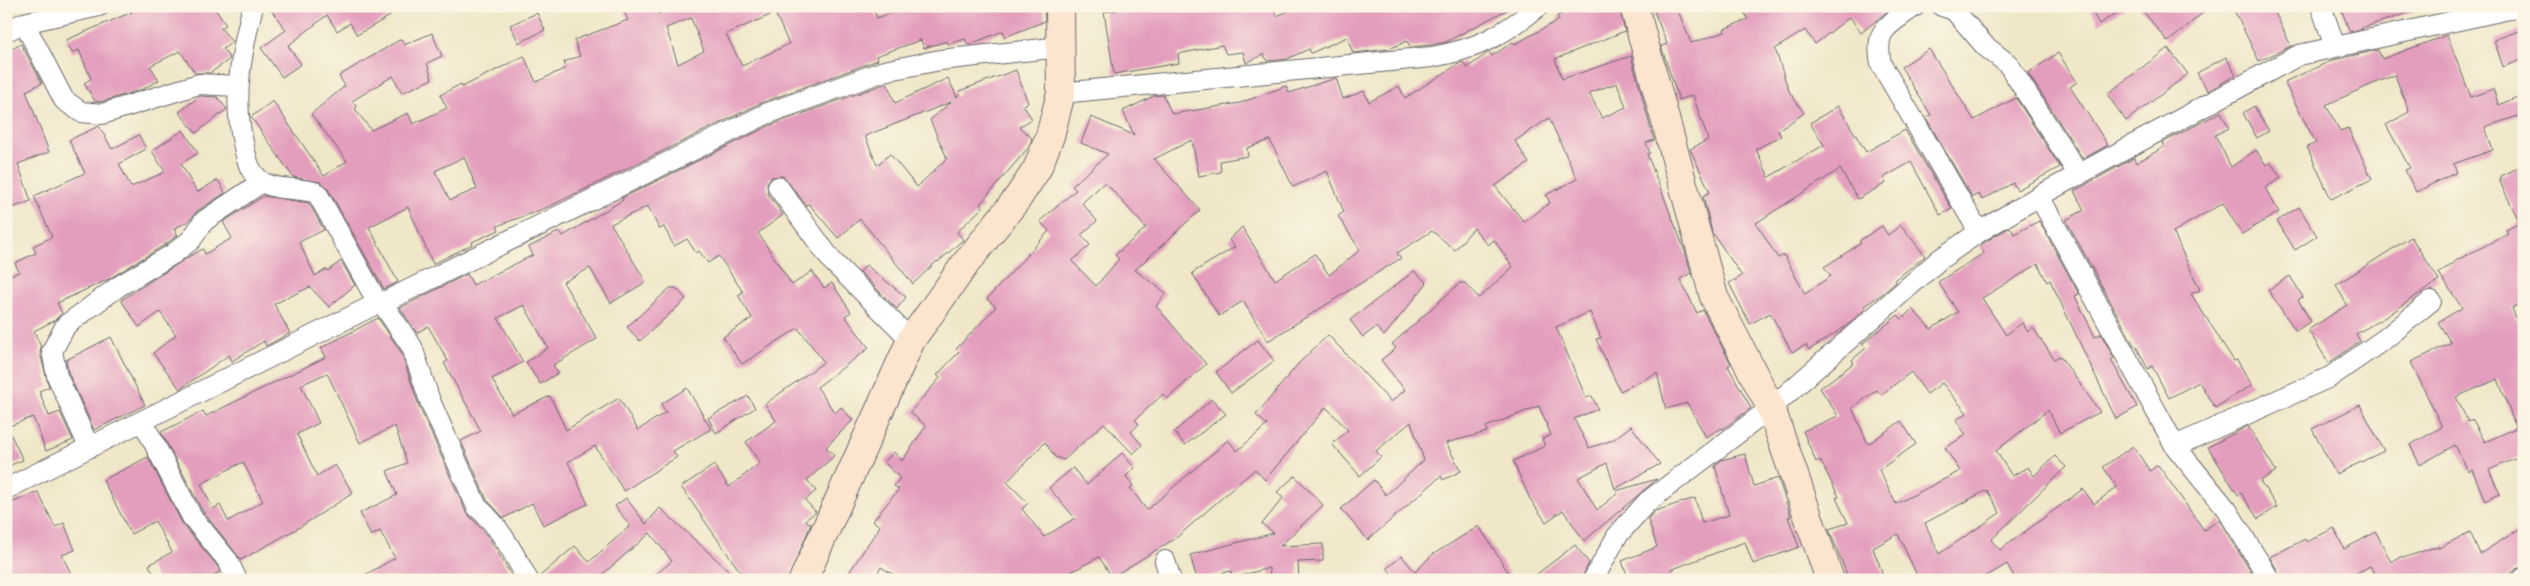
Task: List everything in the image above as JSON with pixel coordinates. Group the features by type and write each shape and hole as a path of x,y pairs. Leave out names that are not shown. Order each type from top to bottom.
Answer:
{"street":[{"path":"99,6 15,27 64,100 81,112 102,114 199,84 237,86"},
{"path":"253,6 237,86 238,123 249,168 262,182 317,192 380,303 412,347 430,401 477,507 488,516 508,543 528,580"},
{"path":"803,580 911,340 966,263 1017,200 1036,169 1050,136 1061,93 1060,6"},
{"path":"1061,93 1423,58 1461,52 1507,31 1539,6"},
{"path":"1634,6 1714,297 1771,408 1830,580"},
{"path":"1915,6 1882,30 1878,47 1881,64 1979,232"},
{"path":"1942,6 1954,10 1985,46 2008,64 2079,175"},
{"path":"2321,6 2335,47"},
{"path":"1593,580 1618,536 1647,502 1771,408 1940,259 1979,232 2039,196 2299,55 2523,6"},
{"path":"6,489 766,114 884,71 940,60 1061,47"},
{"path":"89,447 57,376 52,351 66,325 119,286 173,254 191,240 204,221 262,182"},
{"path":"778,187 832,261 911,340"},
{"path":"2039,196 2175,446 2227,510 2270,580"},
{"path":"2175,446 2330,376 2386,338 2431,300"},
{"path":"143,422 192,517 228,560 237,580"},
{"path":"1165,560 1171,580"}],"building":[{"path":"130,6 213,6 226,25 221,28 232,42 223,49 230,59 210,73 195,73 180,51 150,66 159,80 143,89 101,102 95,101 84,83 91,79 79,50 72,53 66,40 132,12"},
{"path":"268,6 385,6 390,16 357,35 350,23 337,31 327,15 288,46 301,64 282,77 261,48 286,30"},
{"path":"621,6 654,6 658,14 676,6 872,6 877,18 911,6 1044,6 1045,21 1005,37 1003,31 968,45 965,39 948,44 947,41 924,48 921,40 876,56 878,60 761,103 548,207 497,226 499,230 472,242 473,244 433,264 408,207 369,227 398,282 384,289 327,187 320,182 293,177 251,117 273,101 324,176 347,161 311,114 345,86 339,76 401,39 404,45 432,33 442,56 427,63 432,79 402,93 393,76 352,101 357,107 355,109 371,130 408,113 413,124 447,108 440,95 461,84 462,87 524,56 536,82 566,68 564,62 580,56 574,40 628,20","holes":["775,13 789,44 742,66 726,34","691,18 704,51 678,64 666,28","464,157 477,189 450,200 435,171"]},
{"path":"1117,6 1272,6 1277,16 1299,6 1514,6 1446,42 1430,45 1410,47 1407,41 1389,49 1353,53 1347,37 1311,53 1309,49 1287,59 1267,61 1264,54 1246,63 1243,52 1226,54 1222,45 1178,54 1179,63 1114,74 1104,12 1118,10"},
{"path":"1568,6 1619,6 1625,31 1555,59 1562,79 1631,56 1654,140 1646,143 1650,153 1647,154 1685,251 1691,273 1680,279 1697,313 1703,310 1731,364 1728,366 1751,408 1723,429 1706,437 1687,403 1666,409 1657,373 1620,391 1596,339 1601,338 1590,312 1556,327 1586,398 1592,396 1598,409 1574,419 1589,448 1613,440 1631,426 1660,464 1615,489 1607,463 1578,478 1597,510 1617,494 1616,491 1657,479 1584,541 1563,510 1546,522 1530,499 1513,461 1545,446 1542,439 1551,435 1539,406 1486,427 1487,432 1446,443 1461,471 1443,480 1441,476 1368,540 1341,509 1374,480 1386,495 1424,460 1411,422 1376,451 1381,457 1360,476 1332,444 1348,430 1326,407 1265,480 1255,469 1176,538 1112,577 1099,557 1056,580 902,580 881,567 873,580 844,580 880,526 873,521 899,489 894,486 900,478 884,462 894,452 902,461 926,426 910,412 940,378 937,375 959,352 956,349 996,307 987,299 1049,231 1040,221 1076,190 1072,186 1108,154 1081,143 1091,117 1134,135 1123,111 1154,96 1163,95 1172,114 1240,103 1286,86 1289,93 1336,78 1343,99 1364,91 1369,102 1399,86 1405,98 1460,63 1463,62 1467,68 1489,52 1492,56 1513,42 1515,44 1559,20 1557,16 1570,11","holes":["1617,83 1626,107 1602,118 1589,93","1549,118 1577,179 1546,195 1550,203 1524,222 1495,186 1529,163 1515,141","1192,140 1199,176 1221,172 1220,161 1248,156 1247,148 1270,140 1293,187 1327,171 1344,212 1338,216 1360,250 1329,275 1315,254 1275,280 1242,227 1229,240 1235,247 1192,273 1219,316 1243,301 1268,341 1401,258 1397,253 1432,231 1455,250 1474,228 1488,245 1494,240 1513,267 1479,298 1465,283 1460,283 1392,344 1396,348 1381,360 1405,390 1391,402 1328,335 1299,363 1256,415 1267,425 1237,451 1228,440 1147,510 1130,488 1133,486 1126,476 1135,468 1122,453 1087,485 1073,468 1049,488 1075,518 1044,537 1022,509 1028,503 1007,482 1045,442 1055,457 1064,460 1104,423 1133,454 1142,445 1131,432 1139,424 1135,420 1163,394 1167,399 1206,364 1156,306 1166,293 1135,270 1200,210 1154,159","1105,182 1146,228 1115,255 1119,259 1096,286 1072,261 1090,245 1081,235 1097,221 1082,203"]},
{"path":"1652,6 1676,6 1691,43 1725,32 1724,29 1748,19 1741,6 1894,6 1861,33 1850,17 1815,44 1805,30 1775,49 1789,91 1804,113 1778,131 1781,136 1756,149 1769,177 1824,145 1810,123 1838,106 1866,152 1905,130 1952,209 1940,215 1911,162 1883,178 1886,183 1858,199 1840,169 1756,223 1778,258 1784,255 1805,294 1831,276 1824,267 1861,243 1859,241 1882,226 1888,235 1901,225 1925,256 1895,280 1896,282 1882,294 1864,306 1866,308 1845,327 1809,350 1806,345 1792,352 1770,313 1750,324 1729,283 1742,276 1712,232 1703,196 1710,192 1690,149 1708,140 1693,95 1679,100 1661,46 1667,44"},
{"path":"2089,6 2128,6 2099,24"},
{"path":"2139,6 2211,6 2168,42"},
{"path":"2232,6 2272,6 2291,46 2259,61"},
{"path":"2340,6 2420,6 2420,9 2350,32"},
{"path":"537,13 545,30 519,43 510,25"},
{"path":"2524,29 2524,59 2503,67 2494,40"},
{"path":"2447,35 2471,97 2493,89 2499,105 2524,94 2524,114 2485,127 2493,150 2453,164 2457,172 2416,192 2405,170 2410,168 2386,125 2409,112 2395,75 2363,88 2326,105 2340,131 2348,128 2372,179 2331,199 2307,147 2316,143 2284,82 2333,60 2378,50 2382,59"},
{"path":"21,44 42,83 26,91 49,152 18,164 31,201 6,210 6,52"},
{"path":"2168,48 2188,74 2126,121 2107,94"},
{"path":"1929,49 1974,120 2016,98 2060,167 2017,190 2013,183 1982,200 1979,194 1972,197 1926,118 1931,115 1901,67"},
{"path":"2058,53 2077,82 2070,87 2108,145 2083,159 2028,73"},
{"path":"2226,57 2236,75 2208,91 2197,73"},
{"path":"1016,70 1028,103 1023,105 1032,119 1019,127 1032,138 1029,147 980,204 983,207 957,232 963,240 913,284 860,219 838,238 809,204 806,205 783,176 771,177 767,183 768,194 783,215 758,233 792,285 812,271 824,288 832,283 851,312 845,316 869,348 817,387 835,413 841,407 853,420 826,447 834,456 807,480 816,491 805,500 816,512 805,520 811,524 788,580 746,580 681,487 714,465 729,487 760,463 746,442 776,421 765,404 824,362 798,328 742,364 723,337 752,318 738,295 743,292 719,256 708,263 699,251 696,253 687,239 674,246 664,227 659,229 648,206 611,224 646,282 611,303 590,268 563,282 597,339 553,365 558,373 540,384 526,362 548,348 524,305 498,318 523,362 492,379 512,414 550,396 566,430 619,398 638,430 666,412 661,404 687,388 711,429 673,451 677,457 624,491 595,446 568,462 588,504 543,525 532,503 504,518 487,500 461,441 481,431 444,363 448,361 428,326 417,333 400,308 467,274 473,285 533,255 529,247 560,231 563,236 623,200 622,198 771,125 887,83 895,103 948,78 957,97 961,93 959,91","holes":["951,102 930,120 947,158 917,187 890,154 877,165 865,136"]},
{"path":"200,96 217,97 227,109 196,133 179,112"},
{"path":"2254,106 2269,131 2257,138 2243,113"},
{"path":"2221,112 2229,128 2215,135 2231,167 2256,150 2266,165 2270,162 2281,178 2265,188 2279,212 2242,234 2223,203 2173,232 2200,290 2191,294 2234,361 2237,360 2252,385 2215,408 2199,382 2169,398 2152,366 2148,369 2135,347 2066,220 2084,210 2074,191 2134,158 2136,163 2164,147 2162,143"},
{"path":"99,126 112,149 139,135 146,149 119,164 131,187 165,172 152,151 183,130 198,153 181,164 197,192 218,180 225,193 197,211 190,220 174,229 178,235 166,244 109,279 57,303 62,313 55,320 34,331 41,347 40,353 49,387 39,391 49,416 60,412 73,440 46,451 33,417 7,427 23,460 6,467 6,277 19,272 15,263 36,253 33,246 52,237 34,196 85,173 69,140"},
{"path":"2524,165 2524,302 2512,308 2524,340 2524,455 2489,470 2500,494 2485,501 2472,469 2468,471 2455,445 2420,465 2410,445 2442,427 2411,362 2451,343 2438,322 2462,308 2439,273 2457,260 2508,234 2506,230 2520,223 2500,182 2500,176","holes":["2498,379 2516,428 2485,442 2473,420 2468,422 2456,397"]},
{"path":"264,196 309,203 324,230 299,242 315,276 327,269 328,271 341,261 355,285 329,307 310,287 274,304 290,333 266,346 264,341 232,361 229,355 180,389 153,353 176,335 160,312 139,327 121,300 190,256 203,249 205,254 232,238 223,222"},
{"path":"2299,207 2317,236 2295,250 2277,221"},
{"path":"2039,221 2079,294 2075,296 2095,337 2101,334 2114,358 2111,360 2137,407 2116,419 2050,280 2047,282 2038,264 1982,298 2006,335 2022,323 2028,332 2033,328 2054,359 2060,356 2100,412 2060,433 2048,410 1996,451 2012,476 2028,467 2034,476 2055,456 2066,467 1991,540 2000,550 2083,489 2094,504 2117,487 2103,467 2133,446 2150,471 2158,465 2204,530 2219,520 2256,580 2016,580 2007,564 1980,580 1919,580 1898,534 1873,548 1885,580 1849,580 1829,529 1848,523 1836,498 1839,497 1820,460 1816,462 1803,431 1838,416 1820,388 1854,363 1852,360 1866,348 1862,344 1898,315 1902,319 1912,309 1931,329 1958,312 1938,282 1984,253 1980,246 1985,242 2010,227 2014,234","holes":["1911,372 1927,394 1942,383 1967,413 1956,420 1966,435 1945,448 1960,471 1896,504 1879,470 1916,444 1901,421 1868,444 1852,408 1877,390 1881,395","1987,490 2000,513 1939,554 1925,523"]},
{"path":"2411,237 2439,280 2387,316 2356,334 2360,341 2329,363 2308,330 2347,305 2336,285"},
{"path":"866,265 906,297 897,309 860,272"},
{"path":"1414,271 1427,283 1384,336 1376,327 1363,337 1350,320"},
{"path":"2290,276 2303,297 2298,300 2311,321 2296,331 2268,290"},
{"path":"670,288 676,288 686,299 640,341 627,327"},
{"path":"378,318 401,352 419,406 466,512 490,539 514,580 356,580 395,558 380,531 371,536 360,513 397,495 387,471 407,463 395,426 360,443 327,373 301,385 319,423 297,434 317,476 335,465 353,493 300,527 241,560 202,510 161,432 203,411 206,416 326,357 321,348","holes":["243,462 263,501 228,521 220,505 213,509 201,484"]},
{"path":"111,337 145,405 94,430 68,372 66,360"},
{"path":"1258,340 1274,361 1231,393 1216,372"},
{"path":"748,396 755,408 716,433 708,418"},
{"path":"1212,399 1226,414 1185,445 1174,432"},
{"path":"2360,405 2384,451 2336,474 2312,429"},
{"path":"2248,426 2276,471 2260,481 2277,507 2258,519 2241,493 2238,495 2208,447"},
{"path":"1745,454 1754,486 1778,478 1791,517 1788,517 1799,547 1753,564 1745,542 1670,570 1674,580 1629,580 1622,561 1657,547 1648,519 1655,511 1695,498 1702,523 1729,515 1715,466 1721,460"},
{"path":"148,457 182,523 218,567 220,572 214,575 216,580 157,580 149,565 172,552 155,521 131,534 103,480"},
{"path":"1295,476 1323,505 1280,546 1323,544 1323,561 1298,562 1299,580 1270,580 1269,568 1232,578 1231,571 1197,579 1190,555 1274,533 1262,524 1283,498 1277,492"},
{"path":"38,492 55,527 64,523 75,550 62,555 74,580 6,580 6,505"},
{"path":"626,498 646,524 660,508 739,580 649,580 672,561 650,533 596,580 540,580 539,577 575,546 589,562 630,526 615,506"},
{"path":"1479,526 1513,580 1397,580 1387,568 1402,556 1415,572 1432,555"},
{"path":"2524,526 2524,566 2516,569 2504,580 2378,580 2370,566 2343,580 2282,580 2270,557 2305,539 2307,542 2334,528 2344,549 2376,532 2391,562 2402,556 2403,558 2438,546 2439,548 2470,532 2480,554"},
{"path":"1575,545 1589,563 1581,580 1529,580"}]}
